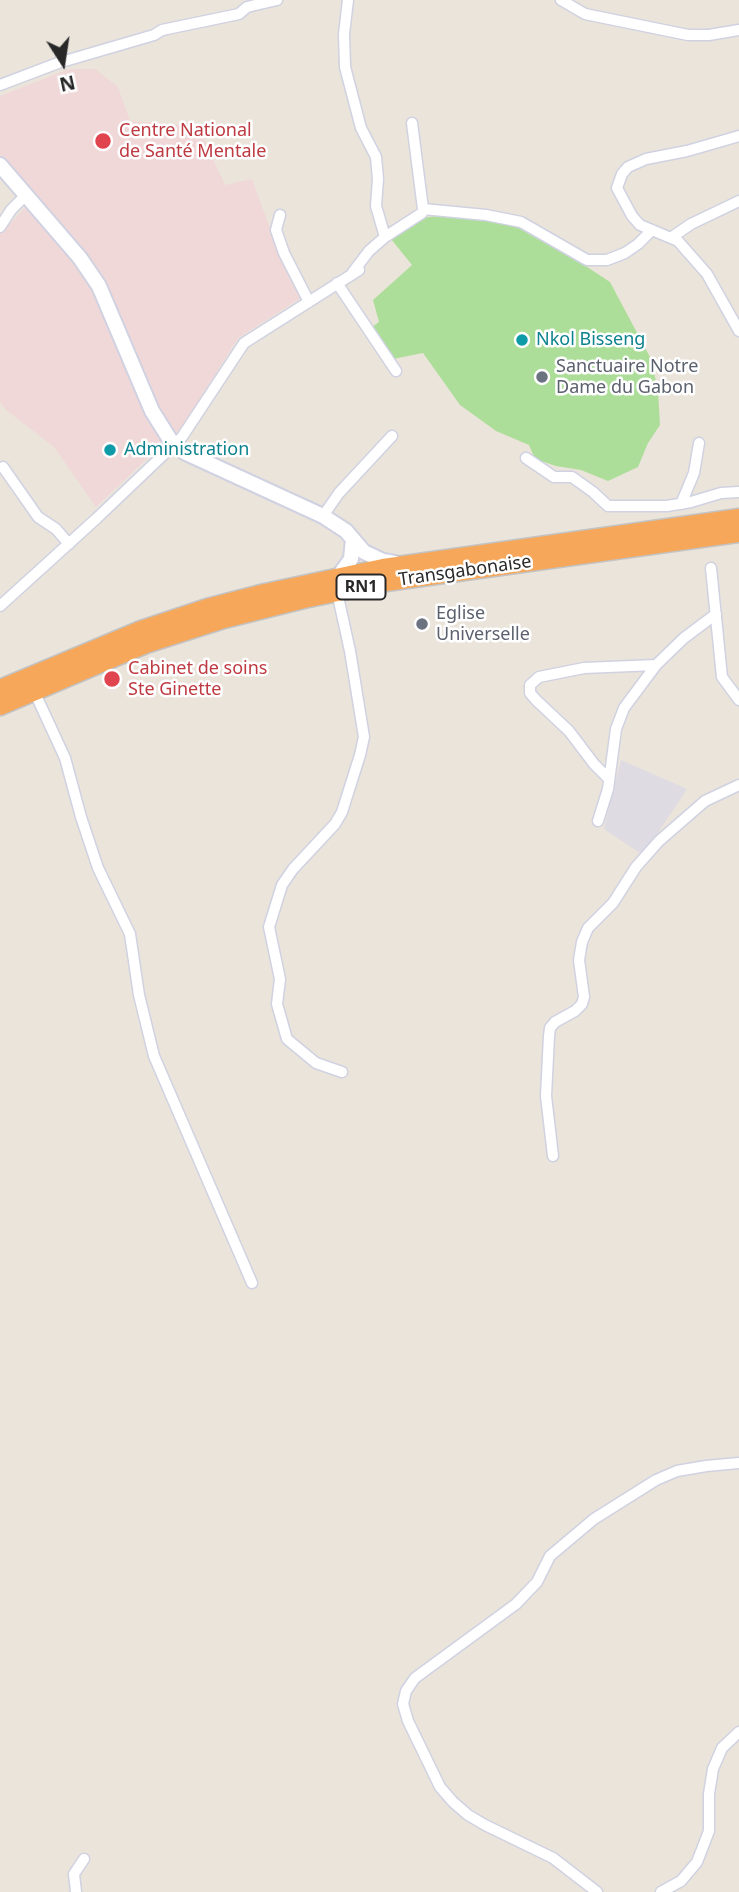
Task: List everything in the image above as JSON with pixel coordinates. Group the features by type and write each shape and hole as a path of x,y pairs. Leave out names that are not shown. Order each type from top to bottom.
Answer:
{"highway":[{"name":"Transgabonaise","path":"0,706 123,653 198,626 406,565 739,519"},
{"name":"Transgabonaise","path":"0,689 99,646 168,620 234,600 338,584 428,576 739,533"}],"street":[{"path":"0,85 58,63 154,35 162,30 239,14 247,7 276,0"},
{"path":"348,0 344,34 345,67 361,128 376,157 376,206 385,237"},
{"path":"561,0 585,13 688,34 709,35 739,30"},
{"path":"412,123 424,209"},
{"path":"739,136 646,159 628,167 617,188 640,225 672,237 707,274 739,331"},
{"path":"0,165 80,258 99,286 152,411 174,446 323,516 346,531 360,549 373,558 406,565"},
{"path":"0,228 11,210 26,195"},
{"path":"672,237 691,224 739,201"},
{"path":"0,606 182,438 244,343 356,272 354,268 369,251 424,209"},
{"path":"424,209 486,215 521,222 587,260 607,260 625,253 652,230"},
{"path":"280,215 276,230 284,253 309,302"},
{"path":"337,283 396,371"},
{"path":"323,516 339,493 392,436"},
{"path":"681,504 694,473 699,443"},
{"path":"526,458 554,477 572,477 608,506 681,504 721,493 739,492"},
{"path":"4,467 38,517 56,529 69,544"},
{"path":"342,1072 316,1063 287,1039 277,1004 280,979 269,927 282,886 293,869 335,824 342,811 364,737 338,584 351,559 353,539"},
{"path":"711,568 722,677 739,700"},
{"path":"598,821 610,779 616,729 624,708 656,665 716,614"},
{"path":"610,779 569,731 530,693 530,685 539,677 584,668 656,665"},
{"path":"34,691 65,758 80,817 98,868 130,934 145,1024 154,1056 252,1283"},
{"path":"553,1156 546,1096 550,1028 582,1004 579,960 588,928 612,903 636,867 659,841 705,801 739,785"},
{"path":"597,1892 554,1858 485,1825 453,1802 440,1787 408,1721 403,1704 406,1691 415,1678 522,1599 537,1582 550,1556 594,1519 656,1480 677,1471 739,1463"},
{"path":"660,1892 681,1881 697,1862 709,1831 709,1794 713,1769 722,1748 739,1732"},
{"path":"76,1892 74,1874 84,1859"}],"shaded area":[{"path":"69,69 95,69 118,87 130,121 198,126 225,185 252,179 280,256 301,298 238,338 177,435 156,450 96,507 54,447 6,410 0,402 0,234 26,207 48,233 62,229 0,157 0,96"},
{"path":"621,760 687,789 643,855 604,829"}],"green space":[{"path":"444,215 501,221 540,236 610,282 651,359 658,391 660,425 648,443 638,467 608,481 581,470 535,459 529,445 496,431 460,405 423,353 393,359 372,327 379,322 373,300 412,265 391,239 422,218"}],"place":[{"name":"Centre National de Santé Mentale","path":"103,141"},
{"name":"Nkol Bisseng","path":"522,340"},
{"name":"Sanctuaire Notre Dame du Gabon","path":"542,377"},
{"name":"Administration","path":"110,450"},
{"name":"Eglise Universelle","path":"422,624"},
{"name":"Cabinet de soins Ste Ginette","path":"112,679"}]}
